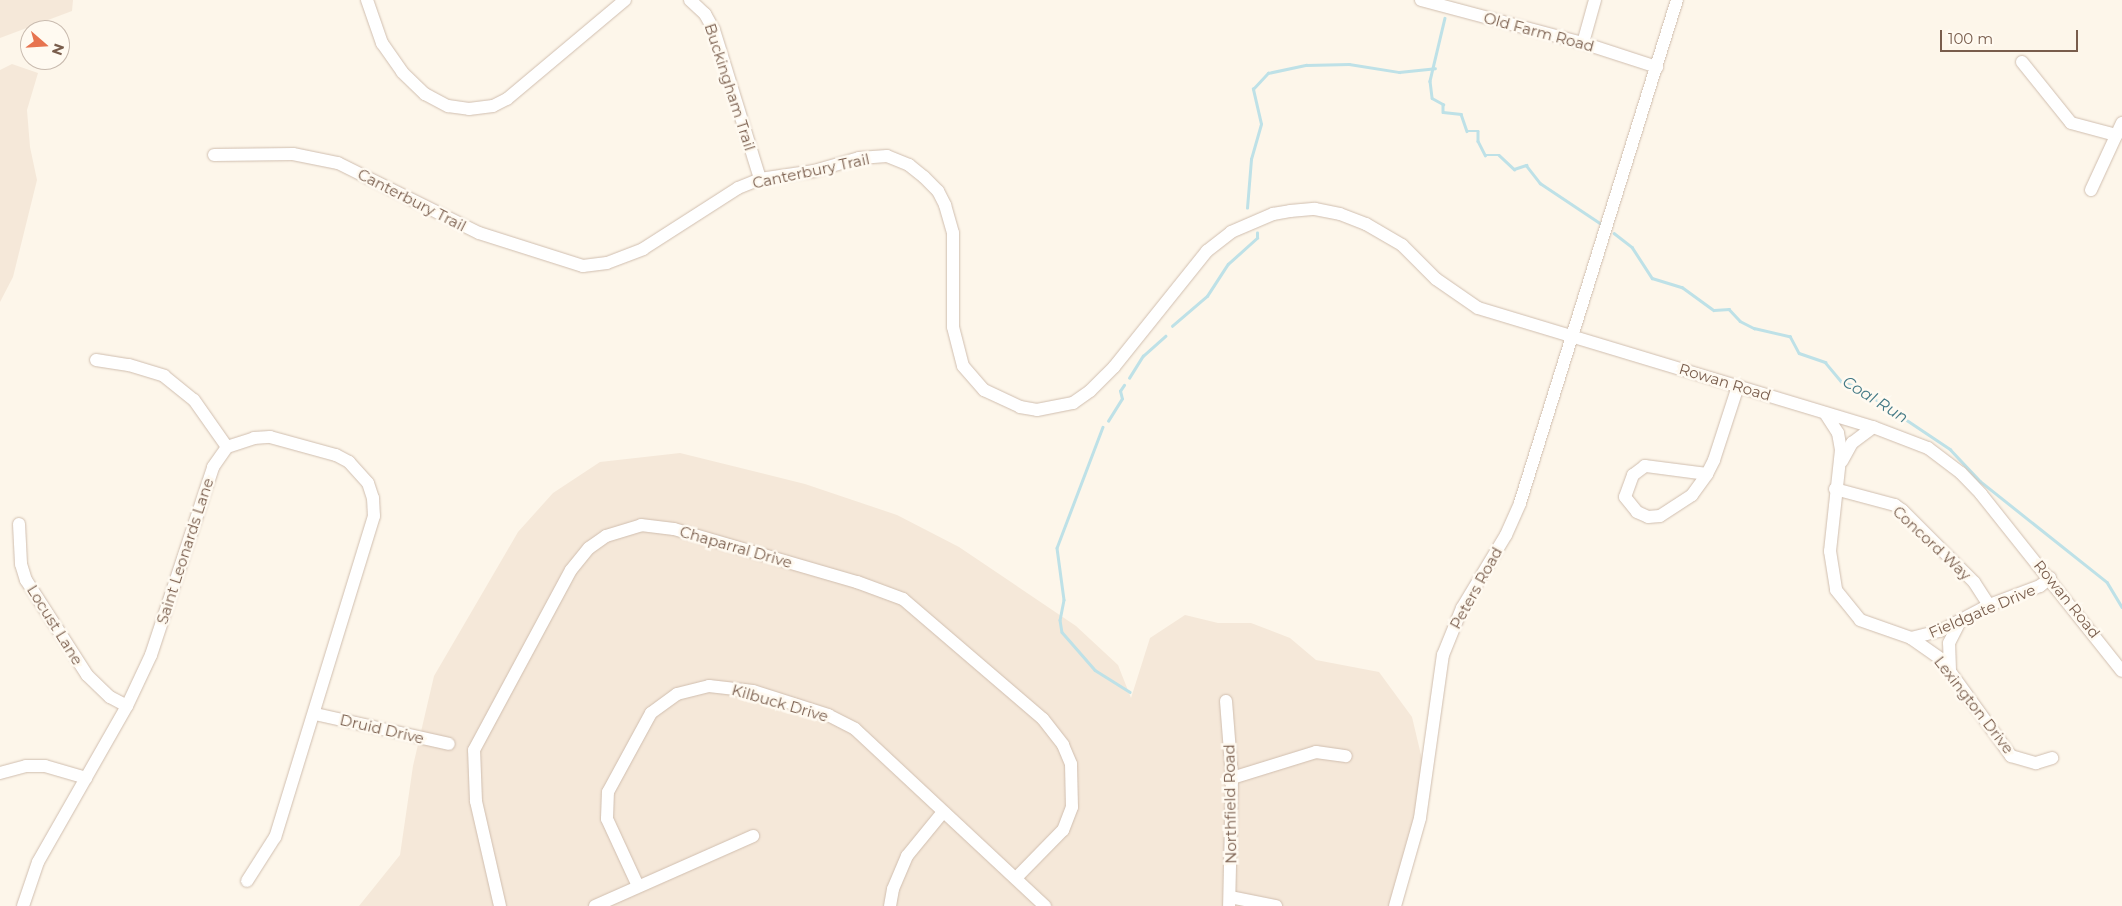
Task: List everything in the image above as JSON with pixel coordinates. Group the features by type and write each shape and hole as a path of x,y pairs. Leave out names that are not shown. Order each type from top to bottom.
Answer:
{"street":[{"path":"367,0 382,43 402,72 425,94 448,106 469,109 493,106 507,99 625,0"},
{"name":"Buckingham Trail","path":"690,0 705,14 714,30 760,179"},
{"name":"Old Farm Road","path":"1421,0 1582,43 1656,68"},
{"path":"1582,43 1595,0"},
{"path":"1573,336 1677,0"},
{"path":"2022,62 2071,123 2116,135"},
{"path":"2091,190 2122,123"},
{"name":"Canterbury Trail","path":"214,155 257,152 293,154 338,163 479,233 583,266 607,263 643,249 738,188 760,179 814,171 859,158 887,156 908,165 924,176 938,191 945,205 953,233 953,327 963,366 984,390 1020,407 1055,409 1073,402 1090,391 1114,367 1207,251 1241,227 1290,211 1315,209 1366,224 1402,245 1442,285 1478,308 1573,336"},
{"name":"Rowan Road","path":"1573,336 1873,427 1928,448 1961,473 2050,578 2122,671"},
{"name":"Peters Road","path":"1395,906 1420,818 1443,655 1462,608 1506,535 1520,503 1573,336"},
{"path":"96,360 129,364 164,376 194,400 227,447 254,438 270,437 336,455 360,471 373,498 374,516 315,714 275,837 247,881"},
{"path":"1707,474 1645,466 1632,475 1625,497 1637,512 1648,517 1660,516 1692,495 1707,474 1738,386"},
{"name":"Lexington Drive","path":"1825,413 1841,441 1841,463 1835,489 1830,551 1836,590 1860,620 1911,638 1941,659 2011,756 2036,763 2052,758"},
{"name":"Lexington Drive","path":"1841,463 1852,442 1873,427"},
{"name":"Saint Leonards Lane","path":"23,906 38,862 127,706 151,655 206,484 227,447"},
{"name":"Concord Way","path":"1835,489 1895,505 1902,510 1974,582 1989,605"},
{"name":"Locust Lane","path":"19,524 21,564 26,580 87,676 110,697 127,706"},
{"name":"Chaparral Drive","path":"500,906 476,801 474,750 571,570 589,548 606,536 641,525 674,528 857,582 903,599 1043,719 1063,745 1071,764 1072,807 1063,830 1016,878"},
{"name":"Fieldgate Drive","path":"1911,638 1926,636 1960,621 1989,605 2040,586 2050,578"},
{"path":"1950,671 1949,643 1960,621"},
{"name":"Kilbuck Drive","path":"638,886 607,819 608,792 651,713 693,688 717,686 753,691 828,715 855,729 1045,906"},
{"name":"Northfield Road","path":"1226,701 1232,778 1229,902"},
{"name":"Druid Drive","path":"315,714 449,744"},
{"path":"1232,778 1316,752 1346,756"},
{"path":"0,773 26,766 45,766 86,778"},
{"path":"890,906 893,889 907,856 943,812"},
{"path":"595,906 753,836"},
{"path":"1229,902 1276,906"}],"shaded area":[{"path":"0,0 73,0 72,11 48,20 20,20 20,30 0,38"},
{"path":"12,64 20,67 20,70 29,70 38,73 27,110 30,147 37,180 13,277 0,302 0,70"},
{"path":"680,453 805,484 897,515 959,547 1076,626 1118,665 1131,698 1150,638 1185,615 1218,623 1251,623 1290,638 1316,660 1379,672 1412,717 1426,776 1395,906 359,906 400,855 413,766 434,676 518,532 553,493 600,462"}],"waterway":[{"name":"Coal Run","path":"1445,18 1430,81 1432,98 1443,104 1443,112 1461,114 1467,131 1478,131 1478,141 1485,155 1499,155 1514,169 1526,165 1540,183 1600,223"},
{"path":"1247,208 1251,159 1261,124 1253,89 1268,73 1306,65 1349,64 1399,72 1435,68"},
{"path":"1172,326 1207,296 1228,264 1257,238 1257,233"},
{"name":"Coal Run","path":"1614,233 1632,247 1652,278 1682,287 1714,310 1729,309 1740,321 1754,328 1790,336 1799,353 1825,362 1841,381 1859,388 1950,449 1980,481 2107,582 2122,607"},
{"path":"1129,378 1143,356 1165,336"},
{"path":"1108,421 1122,399 1120,391 1124,385"},
{"path":"1103,427 1057,548 1064,600 1060,620 1062,632 1095,670 1130,692"}]}
